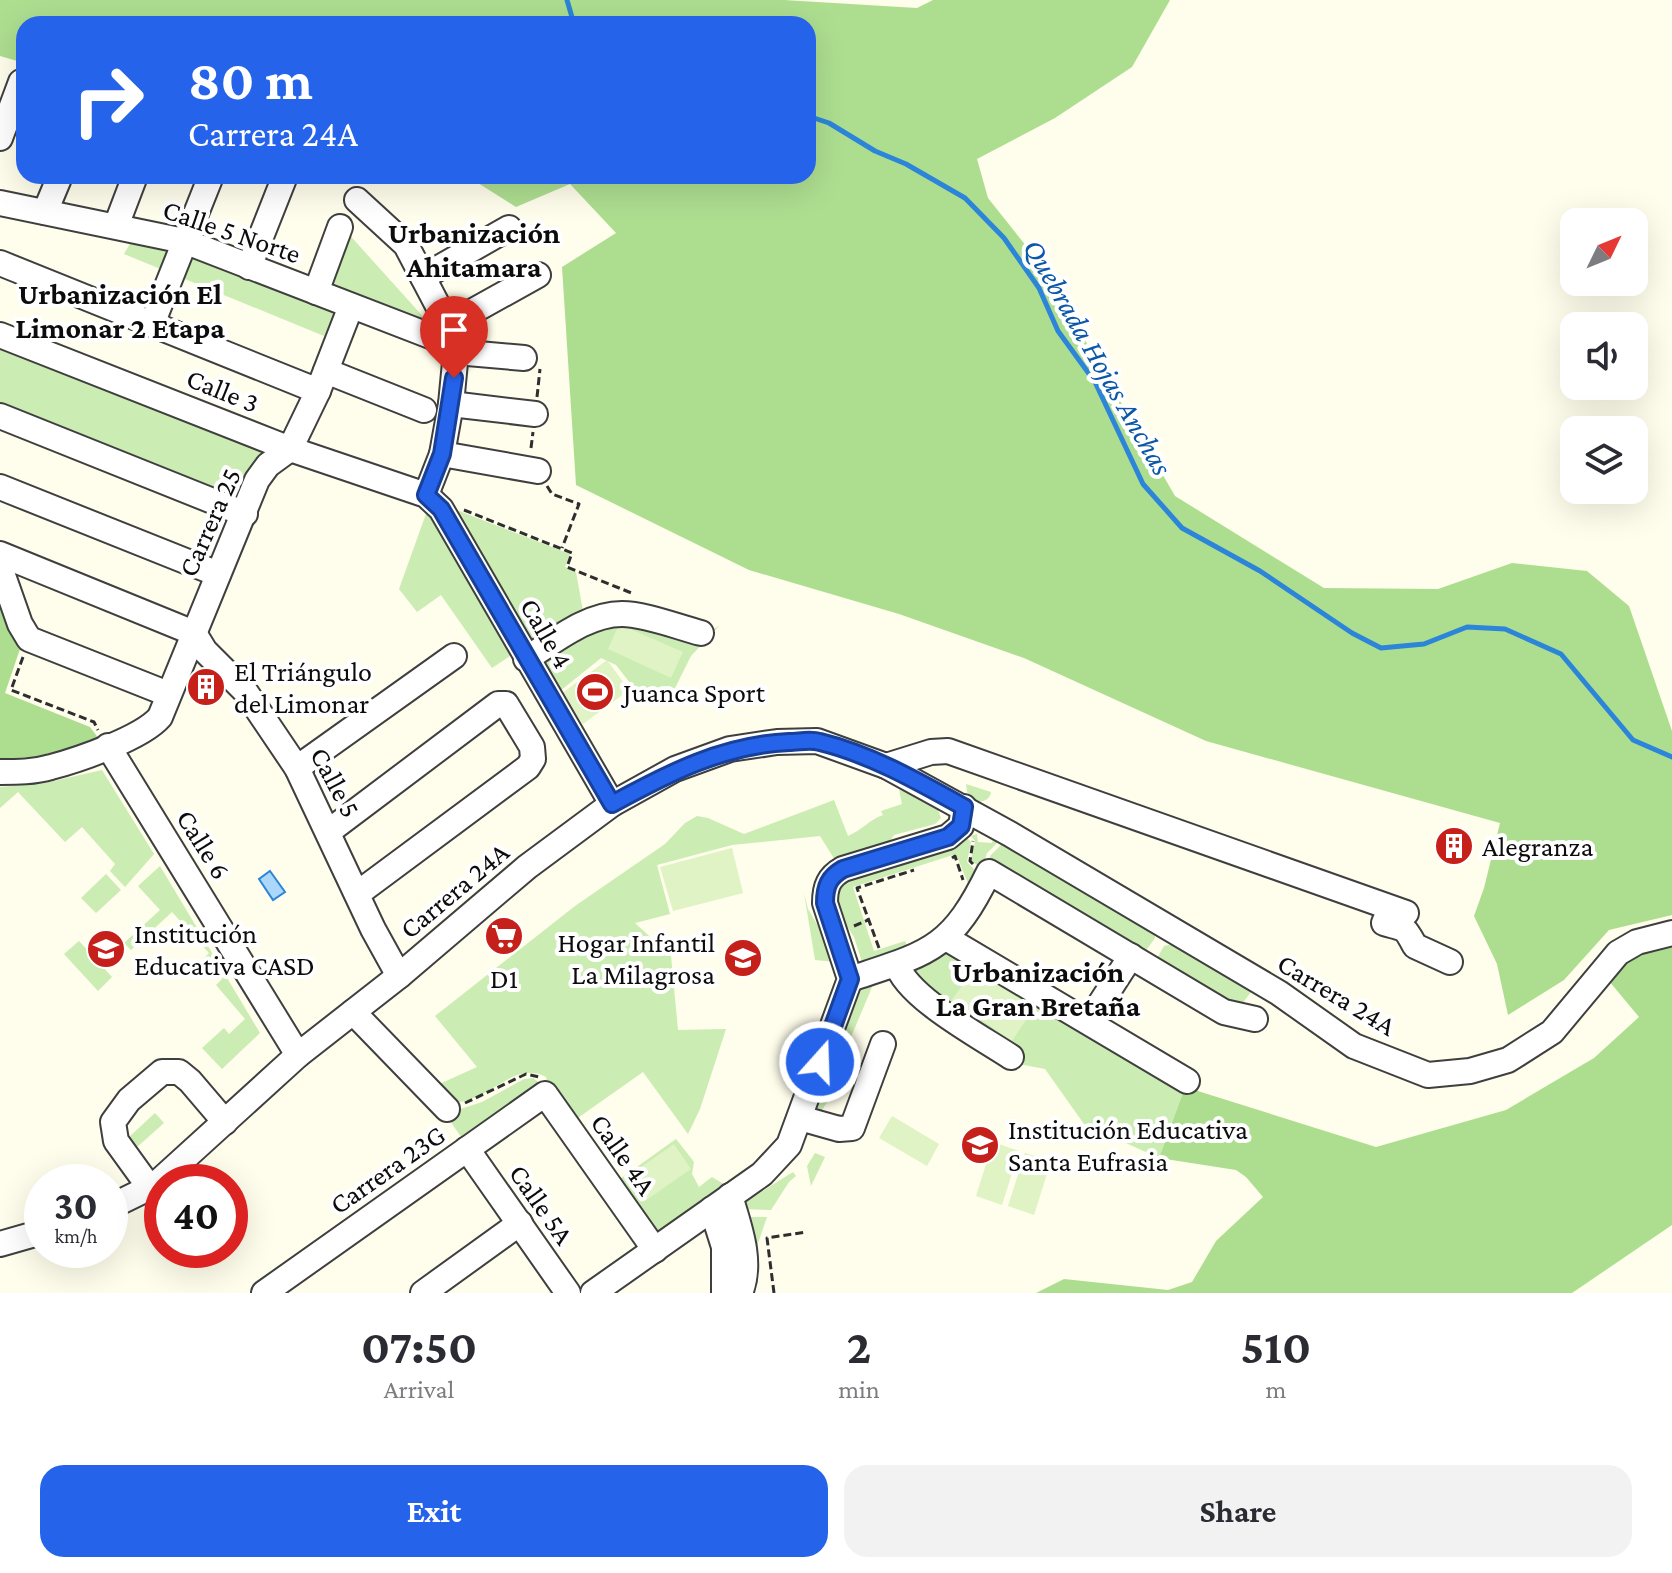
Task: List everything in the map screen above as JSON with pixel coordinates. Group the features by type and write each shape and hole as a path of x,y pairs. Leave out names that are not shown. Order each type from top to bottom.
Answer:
{"street":[{"path":"0,138 16,95"},
{"path":"45,212 57,184"},
{"path":"116,226 132,184"},
{"path":"152,324 208,184"},
{"path":"249,267 282,184"},
{"path":"357,200 406,245 423,277 447,338 451,404 434,502"},
{"name":"Calle 5 Norte","path":"0,203 184,241 351,306 447,338 524,358"},
{"path":"316,292 340,227"},
{"path":"423,277 509,228"},
{"path":"0,263 152,324 322,381 424,410"},
{"path":"447,338 538,275"},
{"name":"Carrera 25","path":"0,772 49,768 108,746 157,721 262,472 290,449 322,381 351,306"},
{"name":"Calle 3","path":"0,335 434,502"},
{"path":"451,404 535,414"},
{"path":"0,416 245,514"},
{"path":"442,454 538,471"},
{"path":"0,487 218,574"},
{"name":"Calle 4","path":"434,502 612,804"},
{"path":"0,554 194,633"},
{"path":"0,567 20,624 29,639 168,694"},
{"path":"526,659 605,615 625,614 701,633"},
{"name":"Calle 5","path":"194,633 205,651 245,691 297,768 399,976"},
{"path":"297,768 454,656"},
{"path":"328,832 498,704 506,704 532,747 533,759 528,767 357,894"},
{"name":"Carrera 24A","path":"180,1164 298,1055 399,976 527,867 612,804 675,769 730,749 777,742 817,741 886,766 962,817 1168,928 1279,993 1354,1046 1428,1075 1470,1071 1508,1060 1552,1032 1618,953 1637,942 1672,933"},
{"name":"Calle 6","path":"108,746 298,1055"},
{"path":"886,766 931,752 948,751 1116,808 1395,910 1387,915 1384,923 1406,929 1415,946 1450,962"},
{"path":"593,1293 775,1163 789,1145 850,979 825,903 825,889 833,875 843,869 948,837 962,817"},
{"path":"850,979 894,954 929,950 946,938 972,906 989,872 1224,1012 1255,1019"},
{"path":"1089,1021 1168,928"},
{"path":"946,938 1187,1081"},
{"path":"894,954 899,973 918,995 1011,1057"},
{"path":"353,1012 447,1109"},
{"path":"800,1118 839,1129 852,1128 883,1044"},
{"path":"144,1180 116,1141 113,1122 129,1100 162,1072 179,1072 225,1122"},
{"name":"Carrera 23G","path":"274,1290 545,1094"},
{"name":"Calle 4A","path":"545,1094 655,1250"},
{"name":"Calle 5A","path":"467,1149 568,1293"},
{"path":"721,1202 724,1293"},
{"path":"721,1202 743,1240 744,1284 740,1293"},
{"path":"424,1293 520,1223"},
{"path":"0,1244 24,1237"}],"path":[{"path":"538,471 552,494 579,504 562,549"},
{"path":"434,502 452,505 572,553 567,567 640,597"},
{"path":"29,639 11,690 94,722 108,746"},
{"path":"962,817 973,841 970,861 977,869 989,872"},
{"path":"942,861 955,856 972,906"},
{"path":"894,954 877,948 857,888 915,869"},
{"path":"447,1109 477,1100 526,1074 542,1079 545,1094"},
{"path":"774,1293 767,1238 806,1232"}],"green space":[{"path":"0,0 784,0 917,8 933,0 1170,0 1132,67 1055,118 977,159 988,198 1042,266 1175,496 1324,588 1438,589 1512,563 1587,571 1629,606 1672,731 1672,915 1609,930 1564,980 1508,1015 1497,964 1474,916 1500,823 1206,741 1024,658 899,614 749,570 576,485 562,267 616,233 570,184 816,184 816,16 16,16 16,61 0,56"},
{"path":"480,184 570,184 516,207"},
{"path":"345,230 427,321 427,329 322,286"},
{"path":"132,240 173,248 163,270 124,254"},
{"path":"190,253 334,312 324,336 180,277"},
{"path":"0,341 273,452 255,460 237,500 0,408"},
{"path":"454,509 570,554 565,567 576,572 584,617 534,648"},
{"path":"427,511 437,521 513,654 492,668 441,595 417,612 399,589"},
{"path":"0,590 22,643 5,693 90,727 99,739 51,756 0,759"},
{"path":"608,622 702,637 720,625 691,656 675,688 638,693 616,665 601,658 560,691 541,659"},
{"path":"619,624 683,652 671,678 608,649"},
{"name":"Juanca Sport","path":"607,660 629,690 583,724 561,694"},
{"path":"102,770 154,854 125,887 110,871 115,864 82,827 65,842 18,792 0,808 0,787 45,783"},
{"path":"966,784 991,792 989,797 975,802 968,797"},
{"path":"899,790 911,792 938,810 941,818 935,824 894,835 888,844 835,860 820,836 732,845 657,865 670,914 635,923 671,956 678,1030 726,1029 700,1109 688,1134 643,1072 572,1122 549,1091 546,1077 536,1073 518,1075 473,1098 451,1104 435,1086 477,1067 435,1016 575,906 665,844 685,823 697,816 708,818 744,834 834,800 848,836 883,815 881,811 902,804"},
{"path":"977,834 978,842 992,843 994,834 1001,839 979,867 971,860 975,841 971,836"},
{"path":"967,838 971,842 967,862 976,871 975,884 968,883 956,854 853,887 874,951 905,941 909,950 872,965 862,962 854,937 832,903 842,882 957,848"},
{"path":"1005,841 1154,929 1155,938 1145,952 988,865 990,856"},
{"path":"732,848 743,893 673,911 660,867"},
{"path":"160,866 260,1033 222,1069 202,1048 224,1028 229,1034 245,1019 216,985 222,979 203,959 209,953 172,912 131,950 124,943 160,910 138,886"},
{"path":"106,874 121,890 96,913 81,898"},
{"path":"804,893 808,909 836,962 815,960"},
{"path":"79,941 112,977 98,991 64,954"},
{"path":"1177,943 1253,989 1240,1007 1155,962 1164,946"},
{"path":"1672,945 1672,1225 1572,1293 1036,1293 1064,1279 1168,1290 1192,1282 1216,1241 1263,1197 1236,1170 1159,1158 1185,1087 1376,1147 1506,1110 1594,1058 1639,1017 1609,981 1636,956"},
{"path":"946,949 1185,1087 1159,1158 1084,1124 1045,1069 1014,1063 906,970"},
{"path":"974,968 1034,1008 1012,1041 952,1000"},
{"path":"875,980 848,1044 847,1063 840,1084 820,1115 812,1112 856,995"},
{"path":"533,1078 541,1084 464,1141 445,1114 482,1102 524,1079"},
{"path":"155,1113 164,1123 137,1147 128,1138"},
{"path":"892,1116 939,1144 927,1166 879,1138"},
{"path":"676,1139 694,1162 692,1174 699,1187 712,1177 727,1186 659,1232 620,1179"},
{"path":"993,1142 1019,1151 1002,1205 976,1196"},
{"path":"674,1144 691,1169 645,1201 628,1176"},
{"path":"815,1153 825,1157 811,1186 807,1166"},
{"path":"1025,1153 1051,1161 1034,1215 1008,1206"},
{"path":"793,1172 796,1176 771,1210 742,1209 742,1204"},
{"path":"746,1217 767,1217 757,1246 749,1248"}],"water":[{"path":"270,871 285,892 273,900 259,879"}],"waterway":[{"name":"Quebrada Hojas Anchas","path":"567,0 572,16"},
{"name":"Quebrada Hojas Anchas","path":"816,119 965,198 1004,238 1039,288 1058,331 1095,382 1143,484 1182,528 1260,571 1352,633 1381,648 1424,644 1467,627 1505,629 1561,654 1633,740 1672,757"}],"place":[{"name":"El Triángulo del Limonar","path":"206,687"},
{"name":"Juanca Sport","path":"595,692"},
{"name":"Alegranza","path":"1454,846"},
{"name":"D1","path":"504,936"},
{"name":"Institución Educativa CASD","path":"106,949"},
{"name":"Hogar Infantil La Milagrosa","path":"743,958"},
{"name":"Institución Educativa Santa Eufrasia","path":"980,1145"}],"district":[{"name":"Urbanización Ahitamara","path":"474,250"},
{"name":"Urbanización El Limonar 2 Etapa","path":"120,311"},
{"name":"Urbanización La Gran Bretaña","path":"1038,989"}],"route":[{"path":"454,378 442,454 426,495 441,509 612,804 675,769 730,749 777,742 817,741 886,766 964,807 961,826 948,837 843,869 833,875 825,889 825,903 850,979 820,1062"}]}
